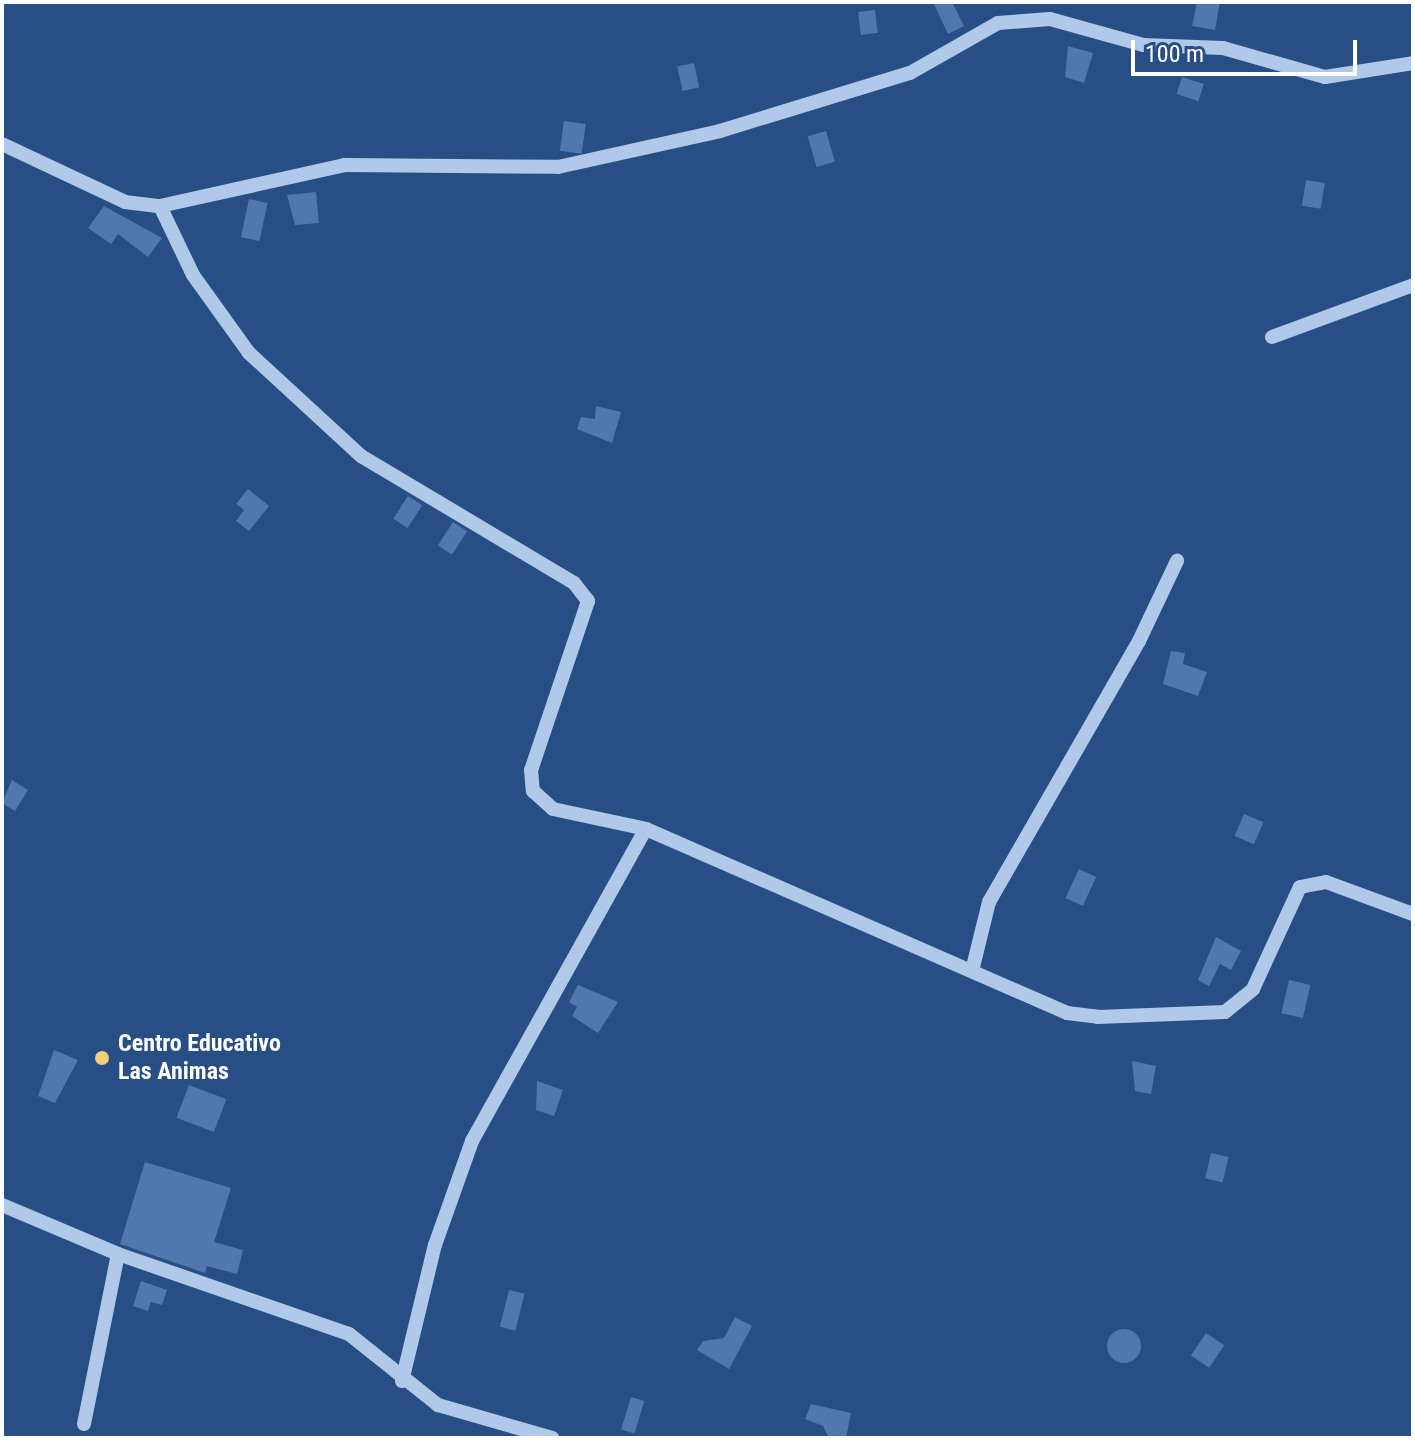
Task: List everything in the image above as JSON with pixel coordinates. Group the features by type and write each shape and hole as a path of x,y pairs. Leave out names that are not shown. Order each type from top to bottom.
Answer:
{"street":[{"path":"2,144 125,202 160,206 345,165 558,167 720,131 910,73 998,23 1050,19 1143,45 1223,48 1325,77 1413,63"},
{"path":"160,206 193,275 249,353 327,425 361,456 574,583 588,601 531,770 533,791 553,809 646,829 1067,1013 1225,1012 1253,989 1300,887 1326,882 1413,914"},
{"path":"1272,337 1413,285"},
{"path":"972,971 989,902 1139,641 1177,561"},
{"path":"402,1381 435,1245 472,1141 646,829"},
{"path":"2,1205 118,1254 349,1334 369,1344 402,1381 438,1405 490,1425 552,1438"},
{"path":"84,1424 118,1254"}],"building":[{"path":"933,2 952,2 964,26 948,34"},
{"path":"1197,2 1220,2 1215,30 1192,26"},
{"path":"875,10 878,33 861,35 858,12"},
{"path":"1068,46 1093,53 1084,83 1065,77"},
{"path":"694,63 699,87 683,91 677,67"},
{"path":"1182,77 1204,84 1198,101 1176,94"},
{"path":"564,121 586,124 582,154 560,151"},
{"path":"826,131 835,162 817,167 808,136"},
{"path":"1306,180 1325,183 1321,209 1302,206"},
{"path":"316,192 319,223 295,225 287,195"},
{"path":"249,199 268,203 259,241 241,237"},
{"path":"104,206 162,238 148,257 118,234 111,244 88,228"},
{"path":"596,406 621,412 612,443 577,429 581,417 595,419"},
{"path":"248,489 269,506 249,531 236,521 244,510 236,504"},
{"path":"408,496 422,505 408,528 393,519"},
{"path":"453,522 467,531 452,555 438,545"},
{"path":"1171,651 1185,653 1183,664 1207,672 1198,696 1163,684"},
{"path":"12,780 28,790 15,811 2,803"},
{"path":"1244,814 1263,822 1254,844 1235,836"},
{"path":"1079,869 1096,877 1083,906 1065,898"},
{"path":"1216,937 1241,951 1231,970 1220,964 1209,986 1198,980"},
{"path":"1289,980 1310,985 1303,1018 1281,1013"},
{"path":"578,985 618,1002 598,1033 572,1016 577,1007 569,1002"},
{"path":"54,1050 78,1060 55,1103 38,1096"},
{"path":"1132,1061 1156,1066 1151,1094 1135,1091"},
{"path":"537,1081 563,1090 554,1116 536,1110"},
{"path":"189,1085 226,1099 214,1132 176,1118"},
{"path":"1211,1153 1229,1157 1223,1182 1205,1178"},
{"path":"145,1162 231,1188 214,1242 243,1250 237,1274 207,1266 205,1273 120,1244"},
{"path":"141,1281 167,1290 162,1305 151,1302 148,1311 133,1306"},
{"path":"509,1290 525,1294 515,1331 500,1327"},
{"path":"735,1317 752,1326 729,1369 697,1350 703,1341 724,1338"},
{"path":"1124,1329 1136,1334 1141,1346 1136,1358 1124,1363 1112,1358 1107,1346 1112,1334"},
{"path":"1206,1333 1224,1345 1209,1368 1191,1355"},
{"path":"631,1397 644,1401 634,1434 621,1430"},
{"path":"811,1404 851,1413 846,1438 829,1438 823,1426 805,1419"}],"place":[{"name":"Centro Educativo Las Animas","path":"102,1058"}]}
